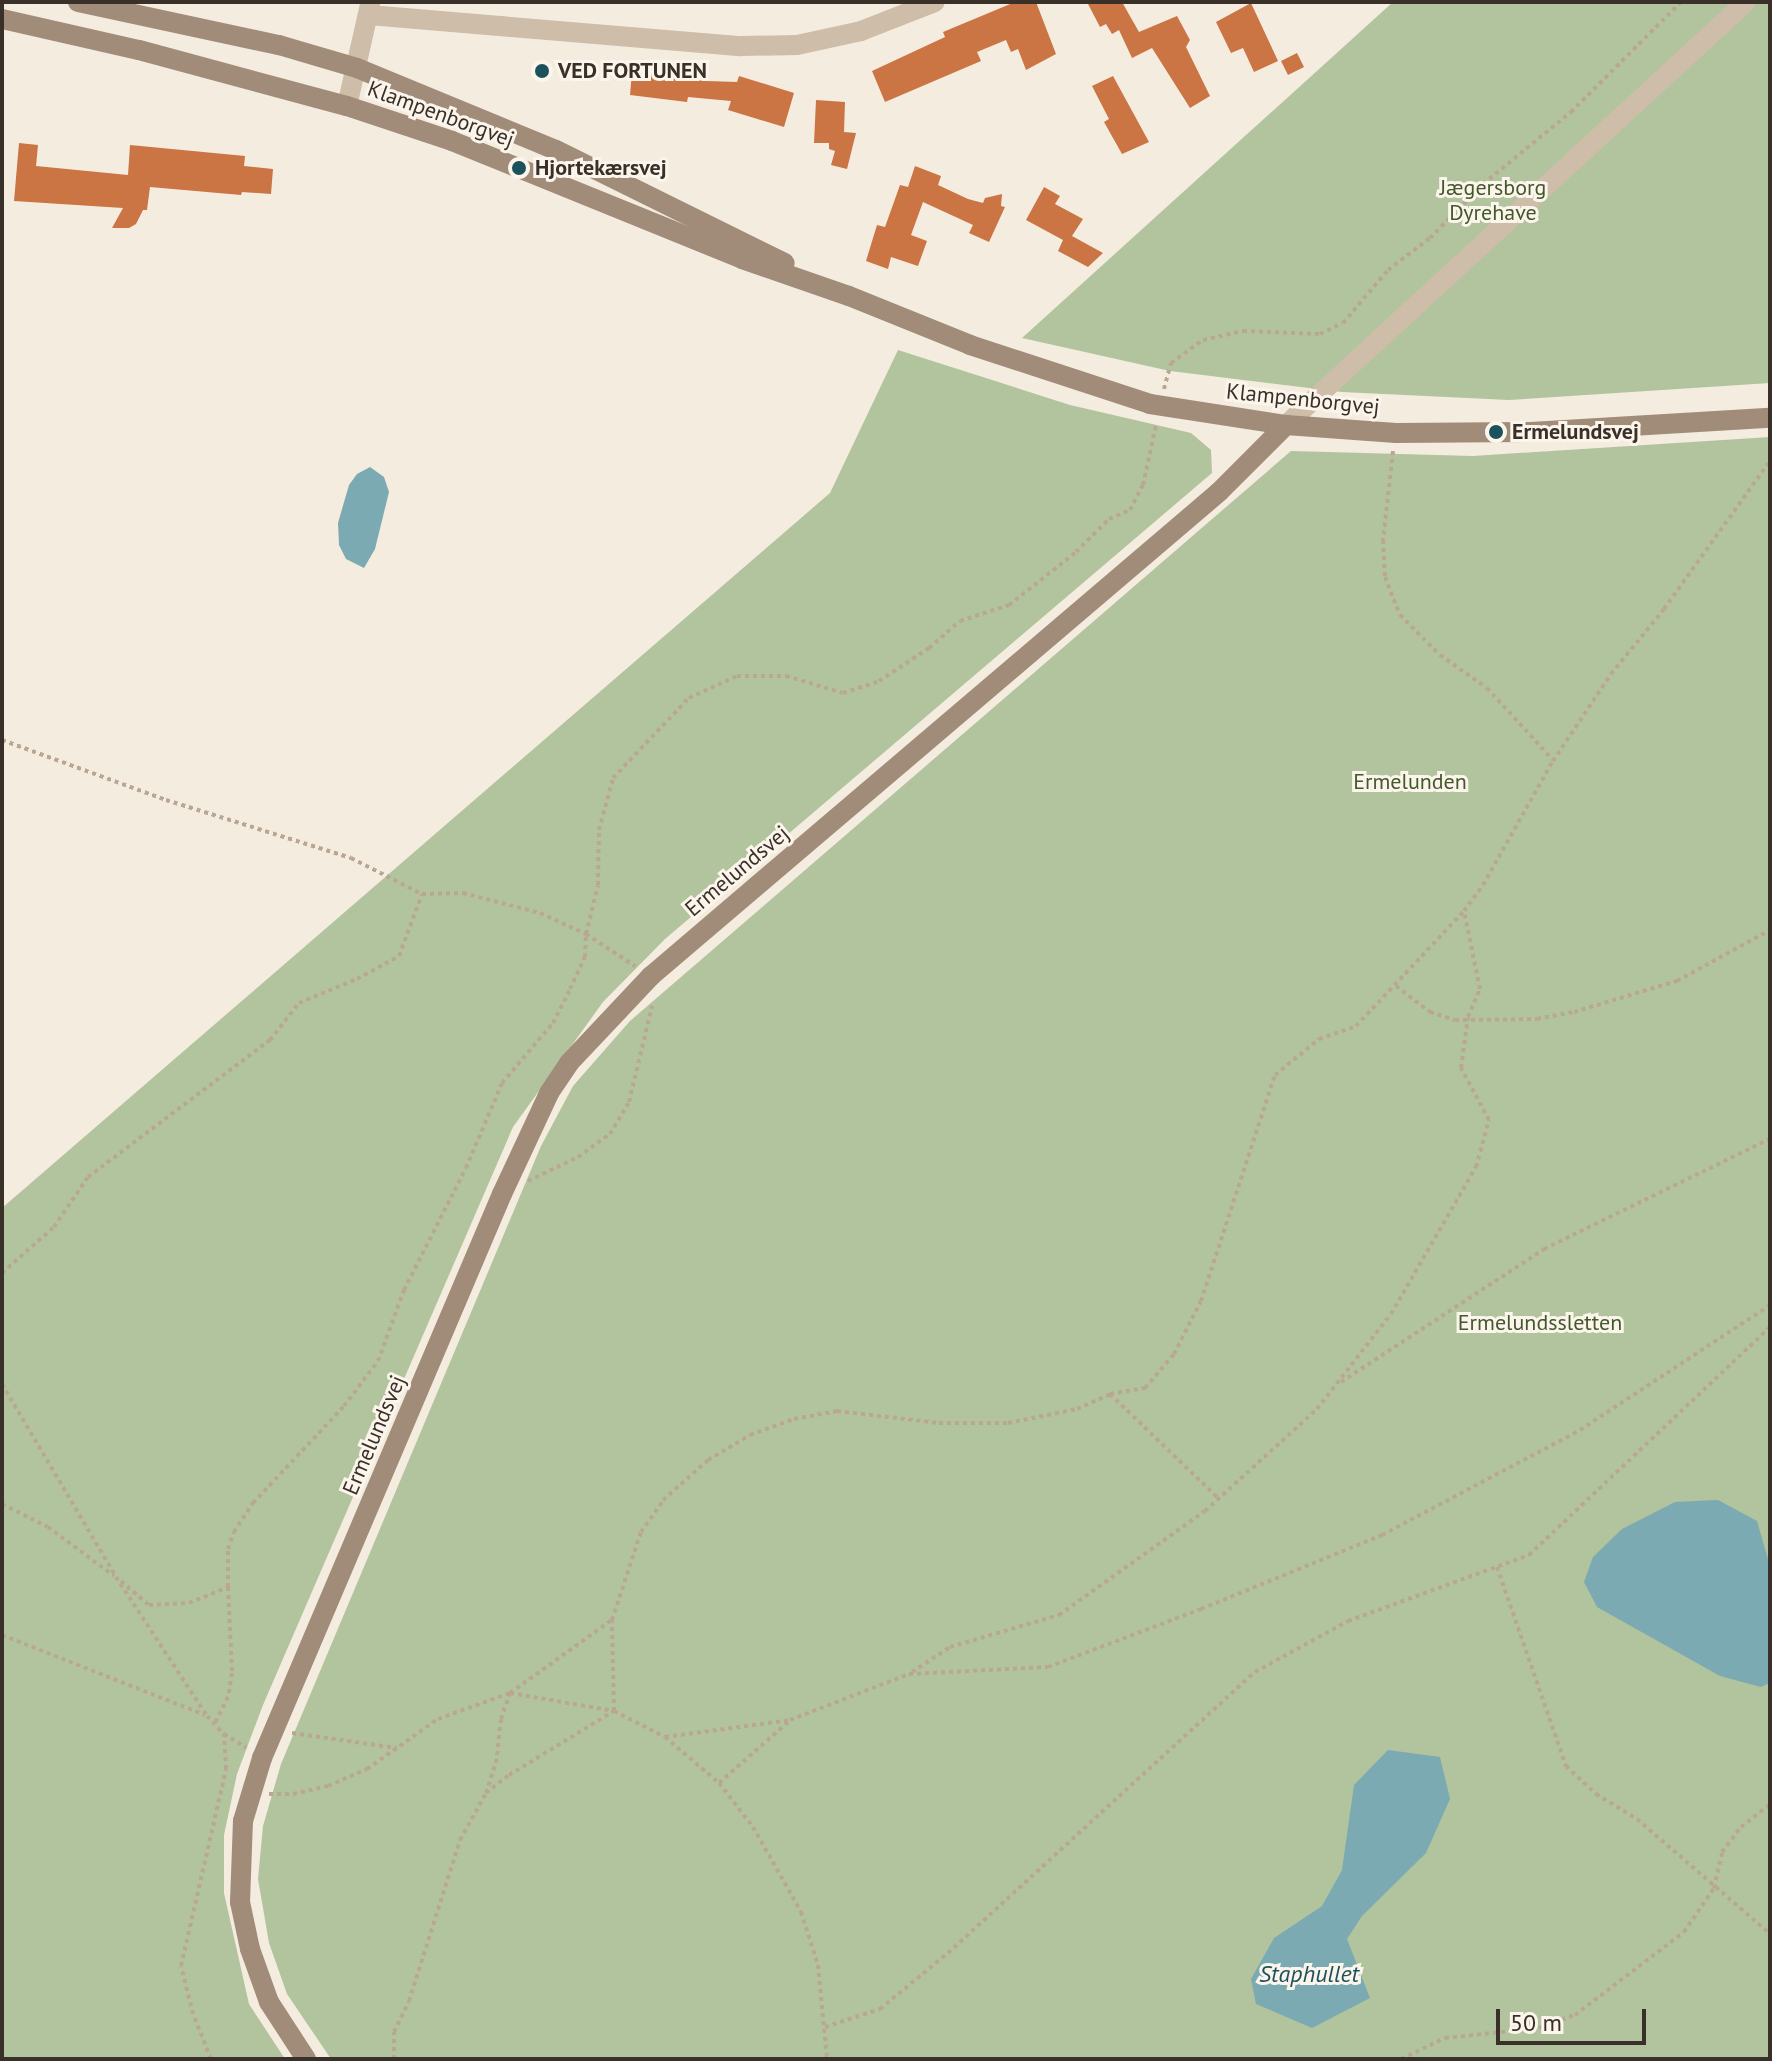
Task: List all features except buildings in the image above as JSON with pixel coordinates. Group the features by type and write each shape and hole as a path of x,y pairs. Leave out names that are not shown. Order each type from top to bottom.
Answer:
{"street":[{"name":"Klampenborgvej","path":"78,2 279,45 357,68 556,150 849,296"},
{"path":"347,106 370,8 741,46 797,45 861,31 935,2"},
{"name":"Ermelundsvej","path":"306,2059 269,2002 250,1949 240,1902 240,1846 251,1794 262,1758 532,1125 569,1063 651,976 1219,492 1286,425 1746,2"},
{"name":"Klampenborgvej","path":"2,19 139,50 347,106 452,141 742,259 849,296 1056,376 1159,406 1286,425 1396,433 1531,432 1770,418"}],"path":[{"path":"215,1723 228,1697 232,1673 228,1549 234,1532 253,1503 344,1406 378,1361 404,1290 466,1168 502,1083 553,1023 585,957 586,934 598,885 599,830 613,778 689,698 737,676 786,676 843,693 879,681 929,648 960,621 1009,605 1076,552 1109,519 1130,510 1143,485 1171,363 1203,340 1243,331 1320,334 1343,323 1388,270 1430,238 1483,184 1571,112 1681,2"},
{"path":"1396,433 1383,540 1385,577 1400,615 1440,655 1487,688 1553,761"},
{"path":"614,1711 612,1620 641,1532 663,1500 708,1460 750,1435 794,1419 837,1411 939,1423 1008,1423 1077,1409 1110,1394 1145,1388 1174,1354 1201,1301 1275,1075 1319,1039 1356,1026 1464,911 1483,885 1553,761 1611,674 1664,609 1770,461"},
{"path":"2,740 166,800 351,858 422,894 463,893 540,913 586,934 651,976 654,996 629,1102 610,1134 578,1157 502,1194"},
{"path":"2,1273 54,1227 88,1177 270,1040 299,1003 357,979 399,956 422,894"},
{"path":"665,1737 790,1720 909,1674 950,1647 1059,1615 1219,1499 1317,1409 1391,1314 1476,1167 1489,1120 1461,1068 1468,1017 1480,989 1464,911"},
{"path":"1396,986 1430,1012 1455,1020 1468,1017 1506,1021 1537,1019 1677,981 1770,930"},
{"path":"1336,1385 1544,1249 1770,1139"},
{"path":"909,1674 1048,1667 1382,1535 1580,1430 1770,1305"},
{"path":"825,2027 880,2009 948,1953 1255,1672 1348,1621 1529,1555 1769,1331"},
{"path":"2,1384 116,1577 207,1716 224,1734 262,1758"},
{"path":"1110,1394 1219,1499"},
{"path":"2,1504 48,1527 149,1605 189,1603 228,1587"},
{"path":"1497,1567 1566,1766 1596,1794 1637,1819 1770,1934"},
{"path":"251,1794 293,1794 328,1786 367,1769 438,1719 510,1693 612,1620"},
{"path":"2,1635 207,1716"},
{"path":"510,1693 614,1711 665,1737 719,1783 753,1827 801,1912 818,1965 827,2059"},
{"path":"394,2059 394,2032 409,2001 460,1840 486,1793 496,1763 501,1719 510,1693"},
{"path":"486,1793 509,1775 614,1711"},
{"path":"719,1783 790,1720"},
{"path":"274,1731 397,1748"},
{"path":"211,2059 193,2014 181,1966 226,1769 224,1734"},
{"path":"1401,2059 1445,2038 1539,2028 1575,2015 1684,1932 1714,1888 1722,1852 1741,1827 1770,1804"}],"green space":[{"name":"Jægersborg Dyrehave","path":"1393,2 1770,2 1770,383 1509,400 1342,392 1170,371 1022,338"},
{"path":"898,350 1070,405 1191,433 1211,450 1212,473 665,939 603,1002 513,1127 263,1705 237,1774 224,1835 224,1893 249,2004 285,2059 2,2059 2,1208 830,493"},
{"name":"Ermelunden","path":"1770,437 1770,2059 331,2059 287,1994 269,1943 258,1879 263,1826 281,1764 541,1146 573,1086 630,1021 1291,451 1473,456"}],"water":[{"path":"370,467 384,477 389,492 375,549 364,568 346,559 339,545 338,523 349,485 357,474"},
{"path":"1718,1500 1757,1521 1770,1566 1770,1683 1761,1687 1720,1676 1597,1607 1584,1582 1593,1557 1622,1529 1675,1502"},
{"name":"Staphullet","path":"1388,1750 1440,1757 1450,1799 1426,1853 1362,1916 1347,1939 1370,1998 1312,2028 1256,2004 1251,1979 1274,1938 1322,1906 1342,1870 1354,1785"}],"place":[{"name":"VED FORTUNEN","path":"542,71"},
{"name":"Hjortekærsvej","path":"519,168"},
{"name":"Ermelundsvej","path":"1496,432"}],"park label":[{"name":"Ermelundssletten","path":"1540,1323"}]}
